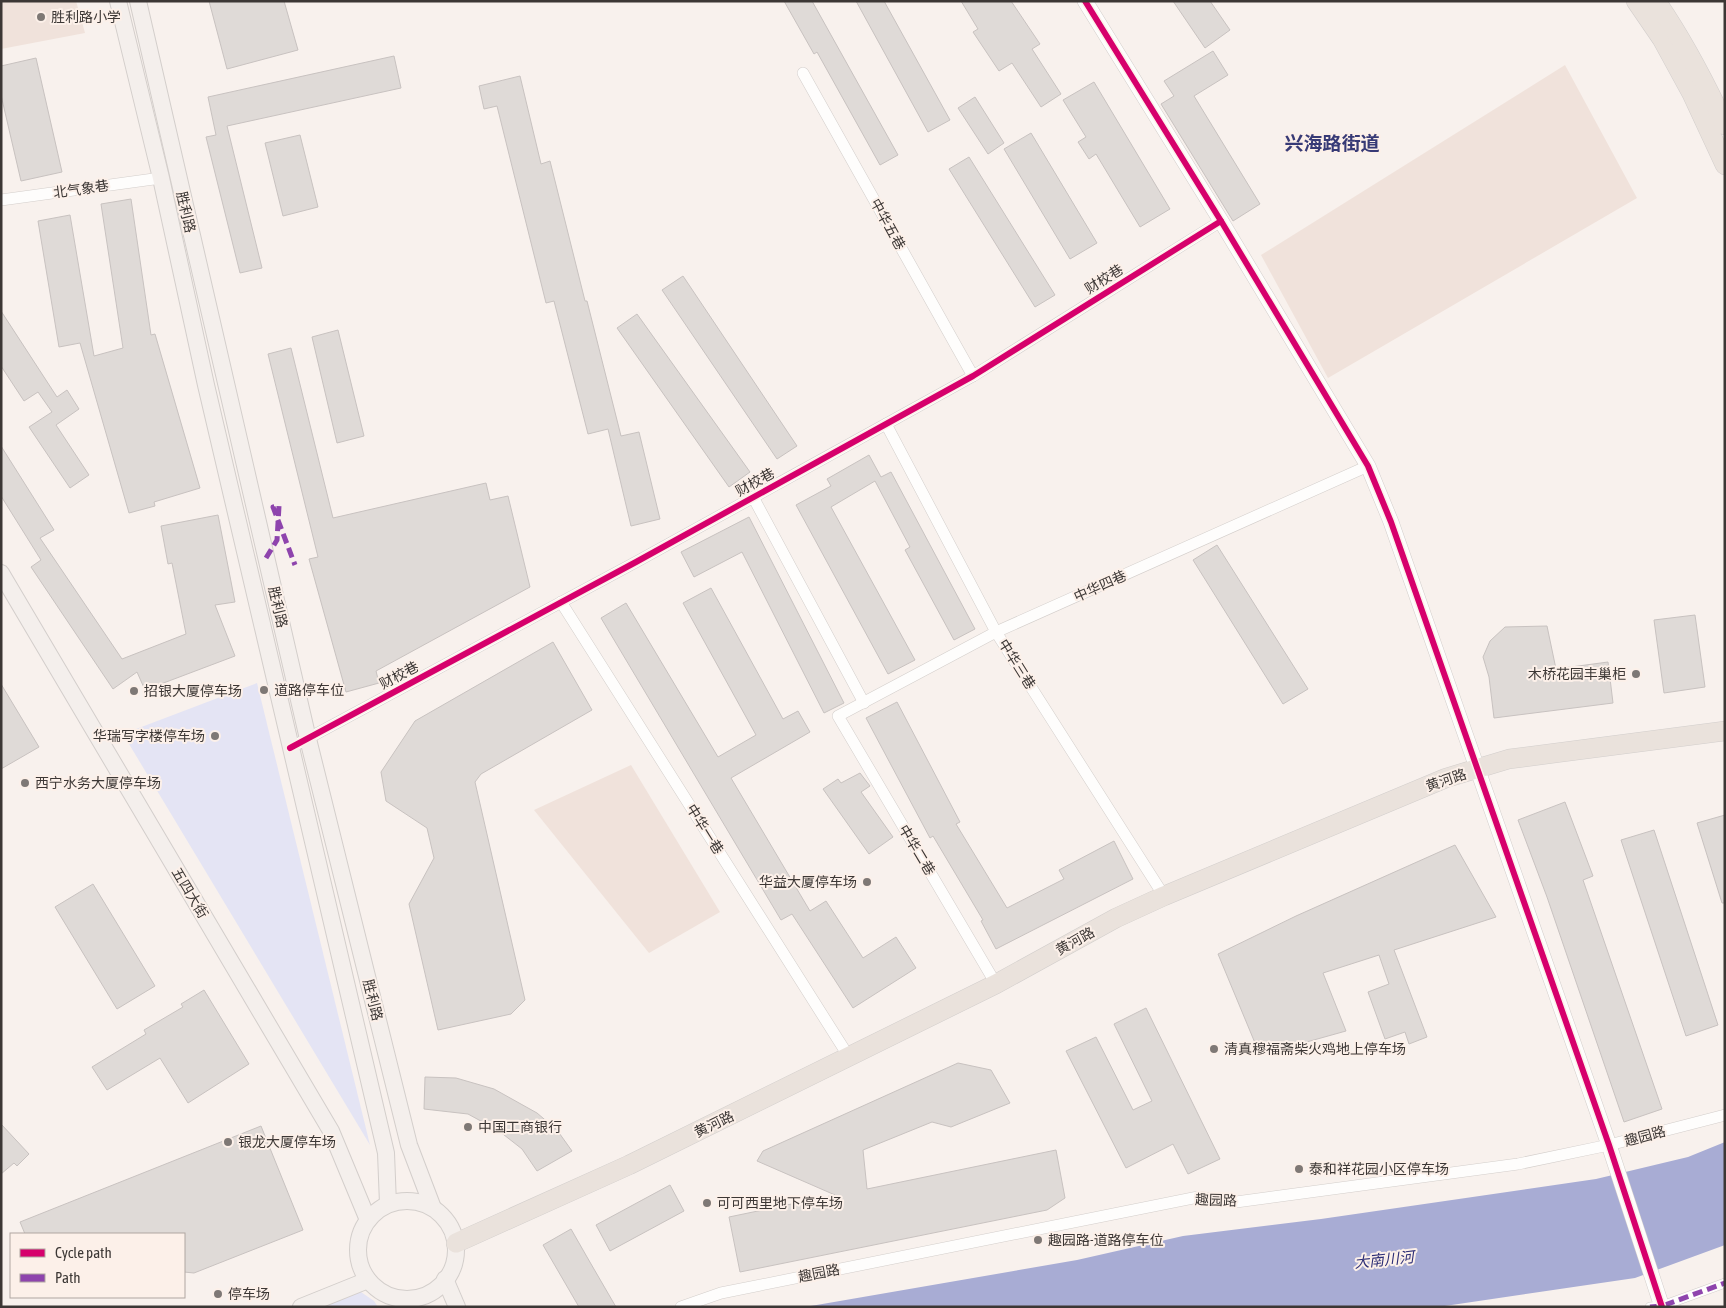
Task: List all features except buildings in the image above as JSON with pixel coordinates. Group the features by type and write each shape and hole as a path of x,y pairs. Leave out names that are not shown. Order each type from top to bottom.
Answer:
{"main road":[{"name":"胜利路","path":"118,1 161,178 208,395 386,1153 388,1204"},
{"name":"胜利路","path":"138,1 308,739 409,1145 434,1208"},
{"path":"1636,1 1662,39 1692,94 1725,164"},
{"path":"1656,1 1681,38 1707,86 1725,125"},
{"name":"五四大街","path":"1,573 331,1131 368,1220"},
{"name":"黄河路","path":"456,1243 629,1165 849,1057 996,984 1116,918 1164,896 1446,778 1509,759 1725,731"},
{"path":"409,1200 434,1208 446,1220 456,1243 455,1264 451,1273 440,1287 419,1302 386,1295 368,1280 358,1258 358,1241 368,1220 388,1204 409,1200"},
{"path":"445,1279 457,1307"},
{"path":"301,1307 368,1280"}],"street":[{"path":"1085,1 1221,221 1368,466 1391,522 1615,1163 1654,1284 1658,1306 1725,1283"},
{"name":"中华五巷","path":"803,73 973,376"},
{"name":"北气象巷","path":"1,200 161,178"},
{"name":"财校巷","path":"290,748 973,376 1221,221"},
{"name":"中华三巷","path":"886,424 996,632 1164,896"},
{"name":"中华四巷","path":"838,716 996,632 1368,466"},
{"path":"753,497 864,703"},
{"name":"中华一巷","path":"561,602 849,1057"},
{"name":"中华二巷","path":"838,716 996,984"},
{"name":"趣园路","path":"681,1307 721,1293 1198,1197 1236,1202 1518,1164 1609,1146 1725,1115"}],"shaded area":[{"name":"胜利路小学","path":"1,1 76,1 85,33 1,49"},
{"path":"1565,65 1637,198 1328,378 1261,255"},
{"path":"257,683 370,1145 123,734"},
{"path":"631,765 720,912 649,953 534,810"},
{"path":"358,1290 374,1301 378,1307 320,1307"}],"water":[{"name":"大南川河","path":"1725,1142 1725,1245 1635,1278 1438,1307 805,1307 1077,1260 1183,1236 1321,1219 1596,1179 1688,1157"}],"marked path":[{"path":"266,558 277,540 279,506 273,507 295,565"},
{"path":"1650,1307 1662,1306 1725,1283"}],"cycle path":[{"path":"1085,1 1221,221 1368,466 1391,522 1609,1145 1662,1307"},
{"path":"290,748 636,562 973,376 1221,221"}],"place":[{"name":"胜利路小学","path":"41,17"},
{"name":"木桥花园丰巢柜","path":"1636,674"},
{"name":"道路停车位","path":"264,690"},
{"name":"招银大厦停车场","path":"134,691"},
{"name":"华瑞写字楼停车场","path":"215,736"},
{"name":"西宁水务大厦停车场","path":"25,783"},
{"name":"华益大厦停车场","path":"867,882"},
{"name":"清真穆福斋柴火鸡地上停车场","path":"1214,1049"},
{"name":"中国工商银行","path":"468,1127"},
{"name":"银龙大厦停车场","path":"228,1142"},
{"name":"泰和祥花园小区停车场","path":"1299,1169"},
{"name":"可可西里地下停车场","path":"707,1203"},
{"name":"趣园路-道路停车位","path":"1038,1240"},
{"name":"停车场","path":"218,1294"}],"district":[{"name":"兴海路街道","path":"1332,143"}]}
